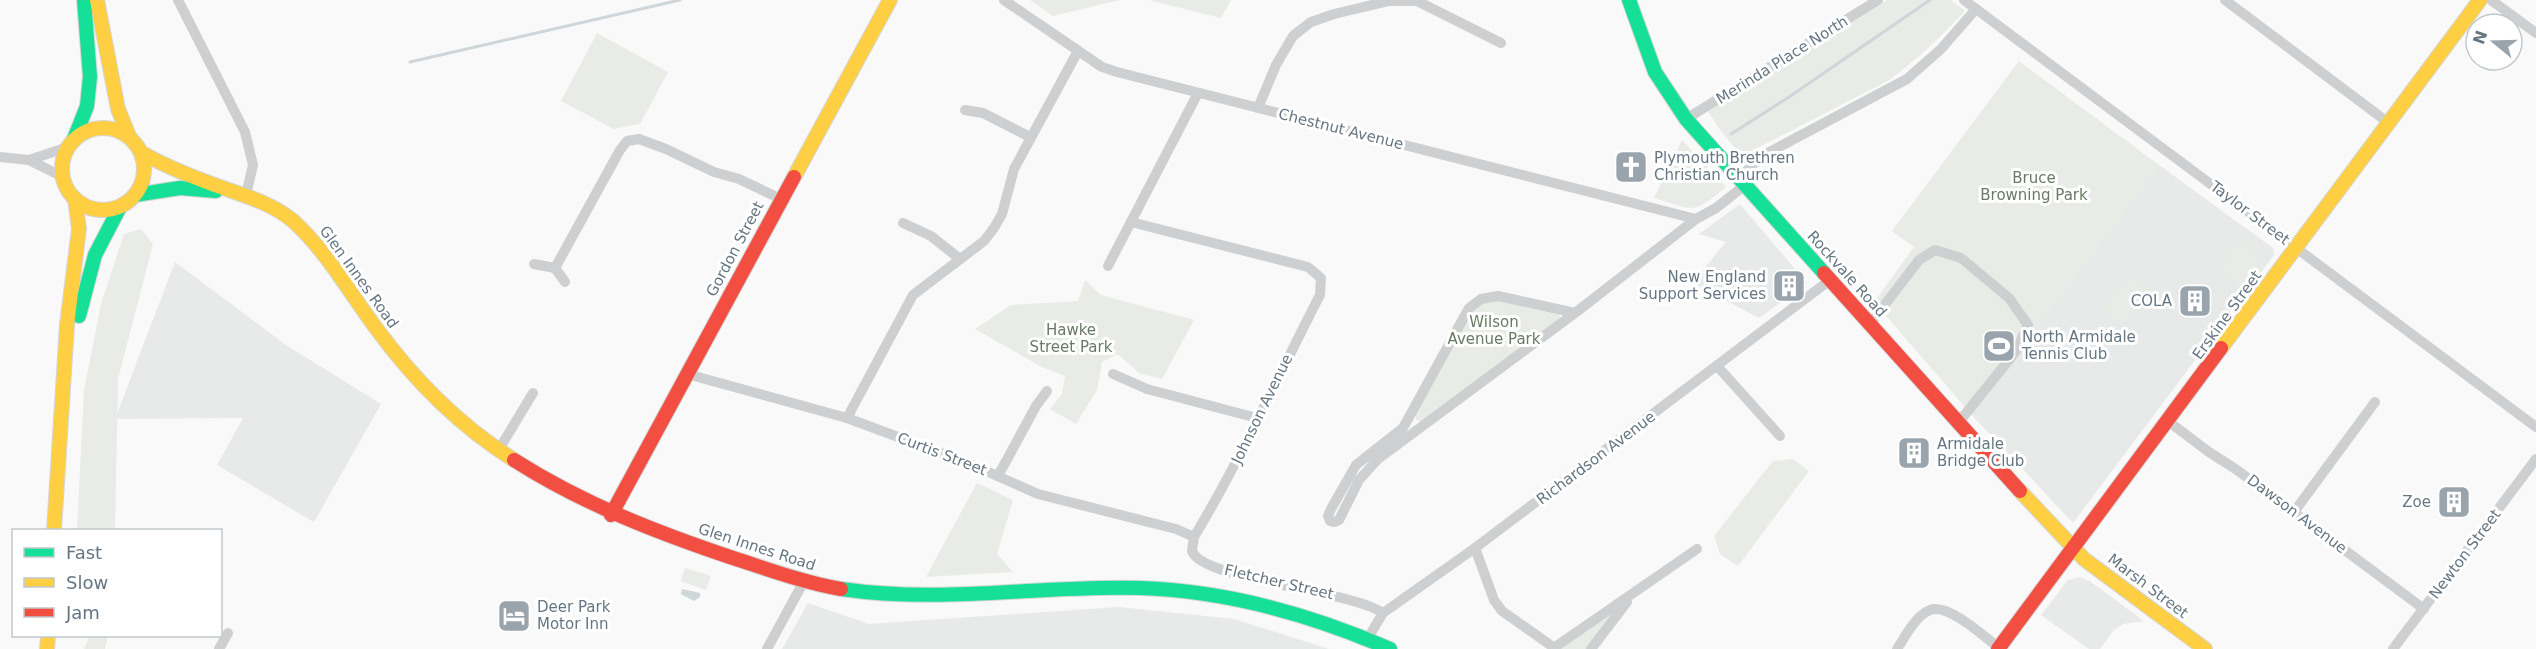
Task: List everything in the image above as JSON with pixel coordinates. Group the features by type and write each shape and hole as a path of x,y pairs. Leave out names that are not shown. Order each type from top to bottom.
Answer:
{"main road":[{"path":"84,0 90,77 87,106 63,162 63,177 67,189 75,199 89,208 105,210 120,207"},
{"path":"65,370 95,255 120,207 135,195 142,182 145,168 142,153 129,136 118,109 97,0"},
{"name":"Gordon Street","path":"611,515 890,0"},
{"name":"Rockvale Road","path":"1629,0 1655,72 1686,119 2073,549"},
{"name":"Erskine Street","path":"1998,649 2169,422 2480,0"},
{"path":"71,143 91,129 111,128 129,136"},
{"name":"Glen Innes Road","path":"142,153 169,168 242,194 278,210 314,241 384,340 415,376 464,425 498,451 547,482 611,515 804,581 869,595 930,598 1101,588 1174,589 1215,594 1276,606 1333,624 1390,649"},
{"name":"Glen Innes Road","path":"135,195 180,188 242,194"},
{"path":"54,529 67,325 79,229 75,199"},
{"name":"Marsh Street","path":"2073,549 2205,649"}],"street":[{"path":"177,0 245,132 253,165 242,194"},
{"name":"Chestnut Avenue","path":"1004,0 1102,67 1117,72 1696,219"},
{"name":"Merinda Place North","path":"1686,119 1878,0"},
{"name":"Taylor Street","path":"1964,0 2536,427"},
{"path":"2225,0 2390,124"},
{"path":"2491,0 2536,33"},
{"path":"1258,108 1276,65 1293,36 1311,22 1334,14 1389,1 1417,1 1501,43"},
{"path":"1349,487 1366,470 1375,456 1406,432 1575,314 1696,219 1716,208 1741,182 1761,156 1908,78 1941,49 1976,9"},
{"path":"847,418 913,295 984,241 994,228 1002,214 1014,170 1078,51"},
{"path":"1108,266 1198,93"},
{"path":"965,110 983,113 1030,137"},
{"path":"555,268 627,141 639,139 666,149 714,172 739,179 781,200"},
{"path":"29,160 71,143"},
{"path":"0,157 29,160 63,177"},
{"name":"Johnson Avenue","path":"1131,222 1308,267 1321,278 1320,295 1212,507 1194,537"},
{"path":"903,223 931,236 960,259"},
{"path":"1870,324 1919,260 1935,250 1961,258 2009,298 2028,325 2016,351 1959,422"},
{"path":"534,264 555,268 565,282"},
{"name":"Richardson Avenue","path":"1368,638 1383,613 1475,548 1718,367 1830,280"},
{"path":"1406,432 1458,324 1475,302 1489,296 1498,296 1575,314"},
{"path":"1718,367 1779,436"},
{"name":"Curtis Street","path":"687,374 847,418 998,476 1038,494 1176,529 1194,537"},
{"path":"1113,374 1147,389 1257,418"},
{"path":"998,476 1036,406 1047,391"},
{"path":"498,451 533,393"},
{"path":"2294,512 2375,402"},
{"name":"Dawson Avenue","path":"2169,422 2424,609"},
{"name":"Newton Street","path":"2393,649 2536,459"},
{"name":"Fletcher Street","path":"1194,537 1193,555 1208,564 1249,577 1340,597 1370,606 1383,613"},
{"path":"1475,548 1494,600 1502,610 1556,648 1629,599 1697,549"},
{"path":"767,649 804,581"},
{"path":"1591,649 1629,599"},
{"path":"1897,649 1921,616 1931,609 1950,612 1998,649"},
{"path":"219,649 228,633"}],"shaded area":[{"path":"2159,165 2273,248 2274,255 2073,523 1971,414"},
{"path":"1740,204 1807,283 1759,318 1692,283 1726,242 1699,234"},
{"path":"175,262 286,345 381,404 314,522 217,465 243,418 115,419"},
{"path":"2080,577 2091,582 2144,621 2123,624 2114,630 2100,649 2089,649 2041,615 2068,580"},
{"path":"682,589 700,593 700,597 694,601 681,594"},
{"path":"808,603 869,624 1119,607 1234,619 1329,649 782,649"}],"green space":[{"path":"1030,0 1120,0 1053,16"},
{"path":"1149,0 1231,0 1221,18"},
{"path":"1887,0 1951,0 1965,11 1889,80 1742,156 1720,130 1708,111"},
{"path":"597,33 668,72 640,124 614,129 561,101"},
{"name":"Bruce Browning Park","path":"2019,61 2159,165 1971,414 1874,302 1914,247 1892,231"},
{"path":"1682,140 1726,187 1706,203 1692,208 1654,198"},
{"path":"141,229 153,244 118,379 115,529 77,529 84,391 101,304 124,234"},
{"path":"2239,236 2258,252 2257,264 2242,286 2221,272 2227,252"},
{"path":"2130,274 2150,289 2122,326 2102,311"},
{"name":"Hawke Street Park","path":"1085,280 1101,295 1194,320 1162,379 1139,373 1118,354 1102,362 1097,390 1076,424 1050,409 1062,394 1065,376 1040,366 975,329 1011,305 1078,301"},
{"name":"Wilson Avenue Park","path":"1490,299 1559,315 1560,318 1423,421 1416,420 1416,414 1470,311"},
{"path":"1793,459 1809,471 1738,566 1720,554 1714,536 1773,461"},
{"path":"977,483 1013,500 997,554 1013,572 926,577"},
{"path":"685,568 711,576 706,590 681,581"},
{"path":"1629,599 1591,649 1556,649"},
{"path":"90,637 108,637 105,649 84,649"}],"waterway":[{"path":"410,62 680,0"},
{"path":"1731,134 1930,0"}],"traffic: fast":[{"path":"74,139 87,106 90,77 84,0"},
{"path":"1629,0 1655,72 1686,119 1824,273"},
{"path":"135,195 180,188 216,191"},
{"path":"79,316 95,255 120,207"},
{"path":"841,589 917,595 1102,588 1173,590 1268,606 1330,625 1390,649"}],"traffic: slow":[{"path":"97,0 118,109 129,136"},
{"path":"794,177 890,0"},
{"path":"2221,348 2480,0"},
{"path":"103,128 119,131 132,140 141,153 144,169 141,185 132,198 119,207 103,210 87,207 74,198 65,185 62,169 65,153 74,140 87,131 103,128"},
{"path":"142,153 183,173 260,202 292,220 316,244 376,328 422,384 475,432 514,460"},
{"path":"54,529 67,325 79,229 75,199"},
{"path":"2020,491 2084,559 2205,649"},
{"path":"47,649 48,637"}],"traffic: jam":[{"path":"611,515 794,177"},
{"path":"1824,273 2020,491"},
{"path":"1998,649 2221,348"},
{"path":"514,460 594,504 650,528 775,572 841,589"}],"place":[{"name":"Plymouth Brethren Christian Church","path":"1631,167"},
{"name":"New England Support Services","path":"1789,286"},
{"name":"COLA","path":"2195,301"},
{"name":"North Armidale Tennis Club","path":"1999,346"},
{"name":"Armidale Bridge Club","path":"1914,453"},
{"name":"Zoe","path":"2454,502"},
{"name":"Deer Park Motor Inn","path":"514,616"}]}
